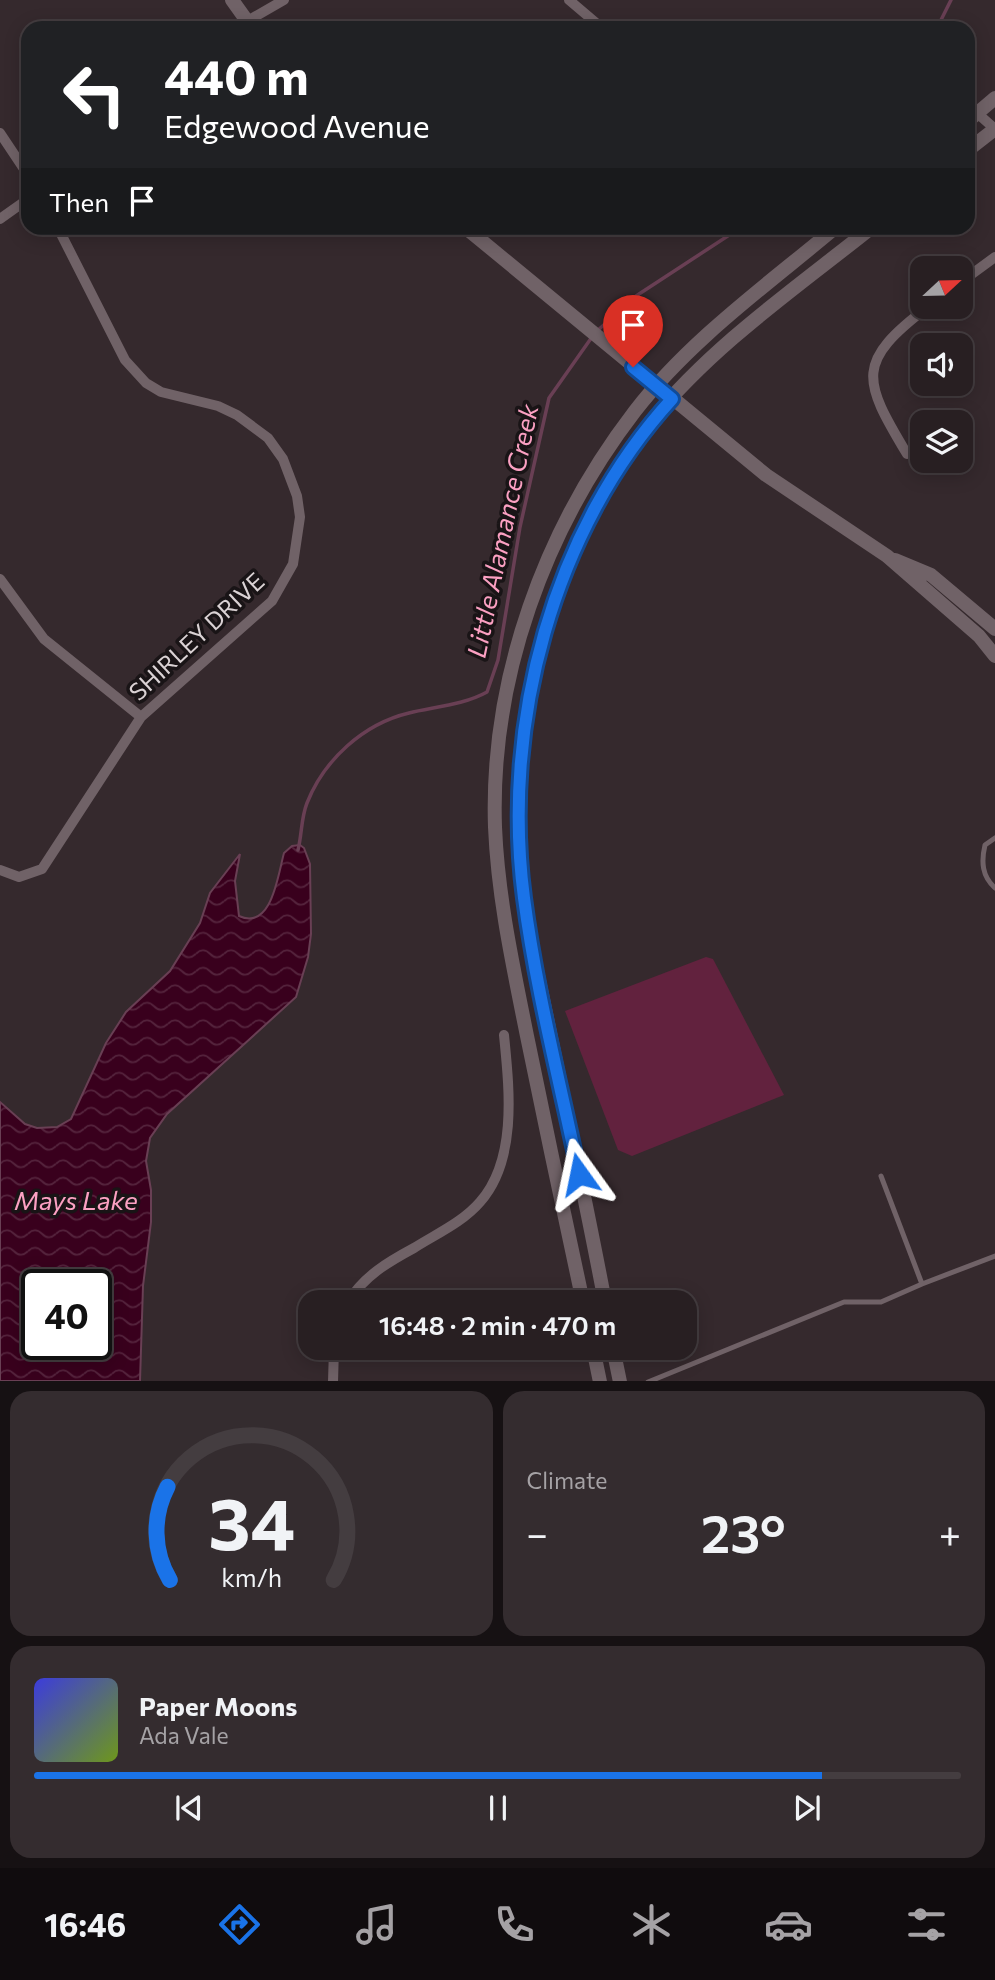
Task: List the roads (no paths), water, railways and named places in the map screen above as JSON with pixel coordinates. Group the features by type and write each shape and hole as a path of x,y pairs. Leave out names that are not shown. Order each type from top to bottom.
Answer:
{"street":[{"path":"232,0 243,21"},
{"path":"251,21 284,0"},
{"path":"569,0 593,21"},
{"path":"975,115 995,98"},
{"path":"975,119 995,129 975,145"},
{"path":"0,133 21,165"},
{"path":"0,219 21,204"},
{"name":"SHIRLEY DRIVE","path":"0,870 19,877 42,869 141,717 272,601 293,564 300,517 297,496 283,459 259,431 237,415 218,406 161,392 146,383 125,360 62,235"},
{"path":"474,235 766,475 887,556 979,636 995,656"},
{"path":"580,1290 502,914 495,824 496,779 507,690 533,593 551,551 586,482 636,410 656,386 707,336 827,235"},
{"path":"603,1290 524,898 519,824 520,772 536,668 551,617 586,524 627,455 672,399 739,333 862,235"},
{"path":"973,273 995,257"},
{"path":"907,454 883,415 871,377 876,355 896,331 912,319"},
{"path":"887,556 931,575 995,629"},
{"path":"0,579 44,639 141,717"},
{"path":"358,1290 369,1276 452,1225 480,1201 488,1189 505,1148 508,1125 510,1091 504,1035"},
{"path":"333,1381 334,1360"},
{"path":"596,1360 600,1381"},
{"path":"616,1360 620,1381"}],"lane":[{"path":"995,838 985,845 982,858 985,874 995,888"},
{"path":"881,1176 922,1284"},
{"path":"648,1381 844,1301 881,1302 995,1256"}],"water":[{"name":"Mays Lake","path":"300,845 304,848 310,864 311,934 308,957 296,997 167,1114 150,1138 146,1161 151,1190 151,1222 143,1286 140,1381 0,1381 0,1102 25,1124 37,1128 57,1127 71,1119 106,1043 126,1012 170,971 200,923 210,893 240,854 235,881 239,916 250,918 259,915 272,898 284,853 292,846"}],"waterway":[{"name":"Little Alamance Creek","path":"940,21 951,0"},
{"name":"Little Alamance Creek","path":"597,331 636,296 729,235"},
{"name":"Little Alamance Creek","path":"298,850 305,809 314,787 347,746 392,718 459,703 487,692 498,660 520,527 549,398 592,337"}]}
